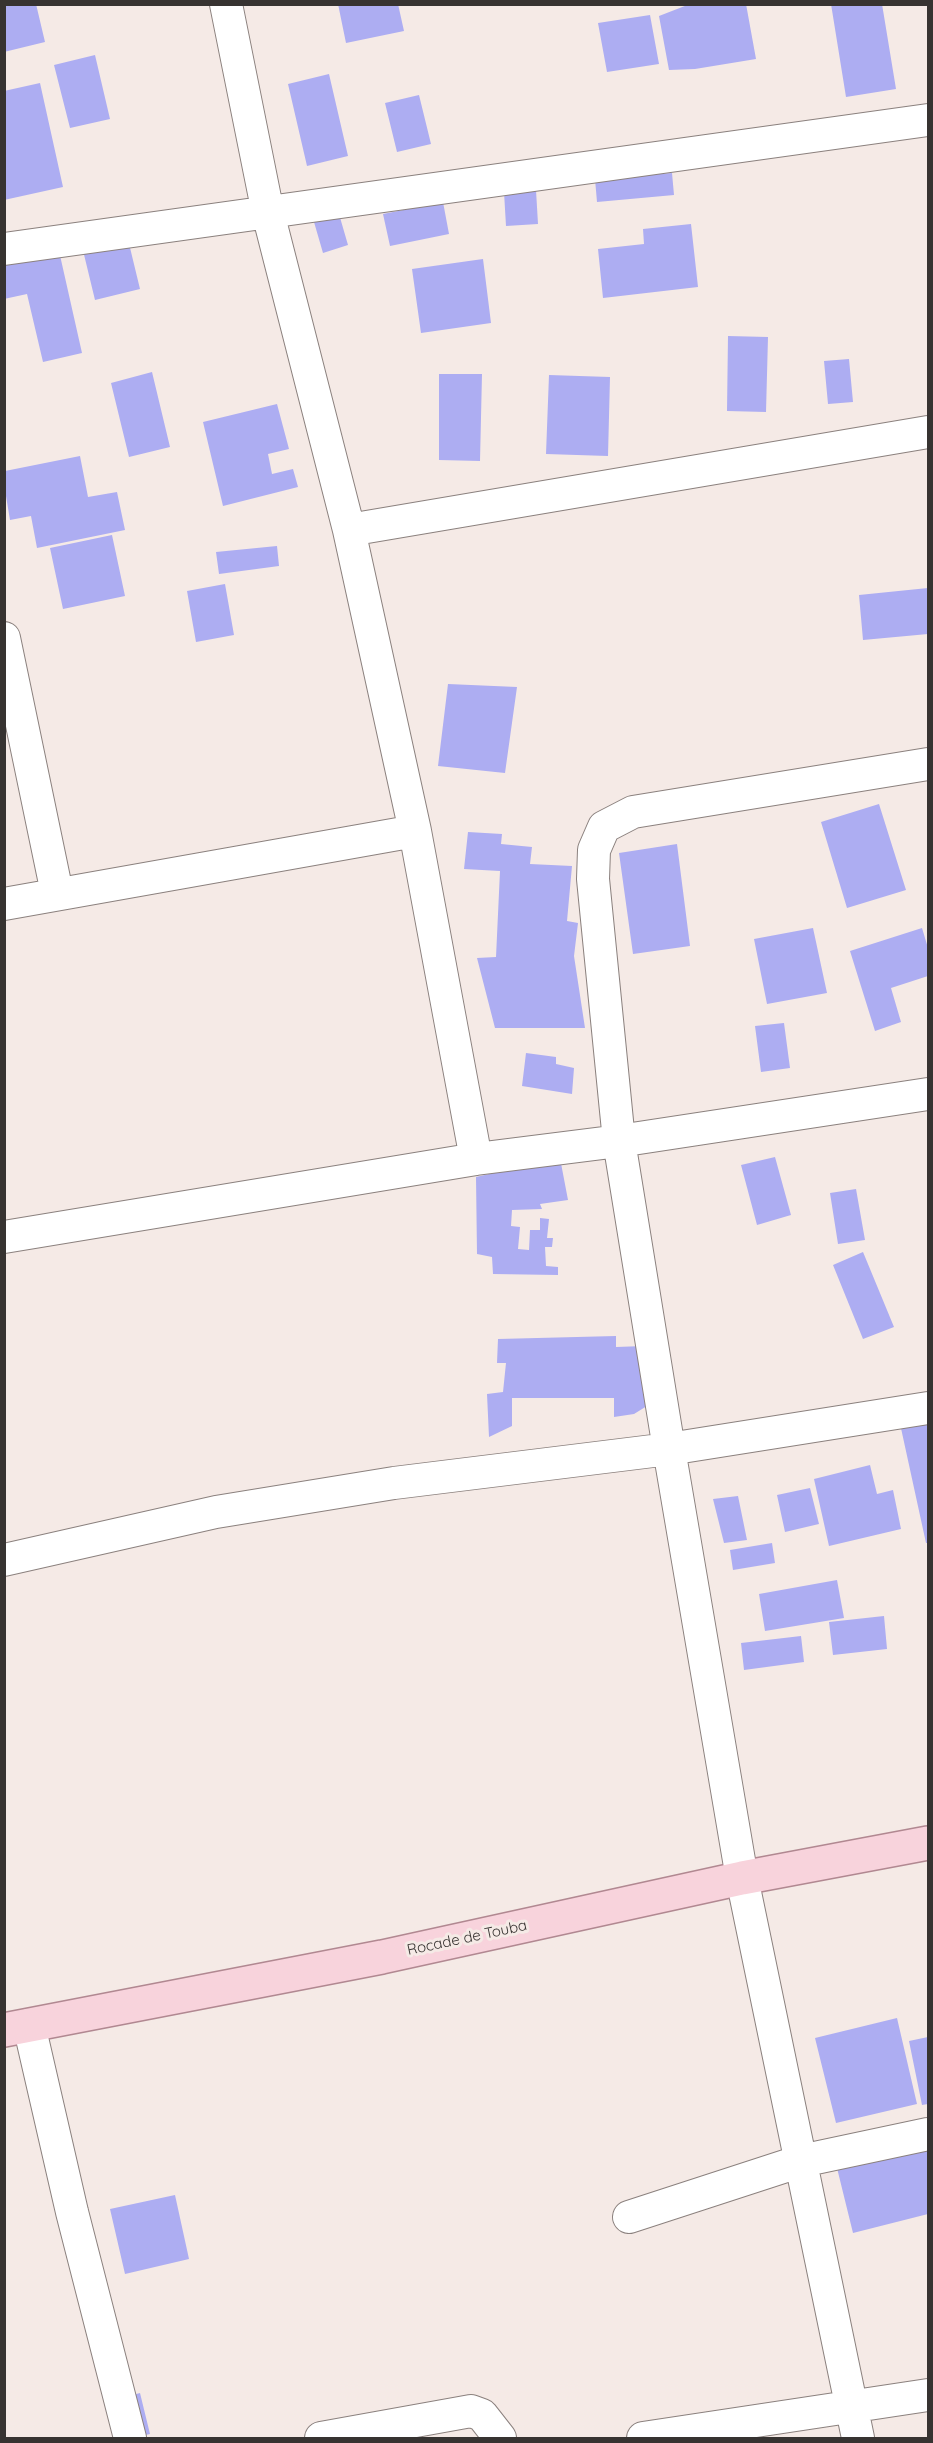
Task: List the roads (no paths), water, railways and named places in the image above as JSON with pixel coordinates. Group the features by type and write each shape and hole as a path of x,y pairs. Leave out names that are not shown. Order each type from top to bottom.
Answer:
{"main road":[{"name":"Rocade de Touba","path":"17,2028 382,1957 742,1878 928,1843"}],"street":[{"path":"226,4 268,213 349,531 415,831 476,1159"},
{"path":"4,249 928,120"},
{"path":"349,531 928,432"},
{"path":"4,638 57,893"},
{"path":"858,2439 742,1878 669,1449 619,1141 593,879 594,850 604,827 633,812 664,805 928,764"},
{"path":"4,904 415,831"},
{"path":"4,1237 476,1159 619,1141 928,1094"},
{"path":"4,1560 216,1512 394,1483 669,1449 928,1408"},
{"path":"17,2028 129,2439"},
{"path":"629,2217 801,2161 928,2134"},
{"path":"643,2439 928,2395"},
{"path":"321,2439 471,2411 482,2415 500,2439"}]}
